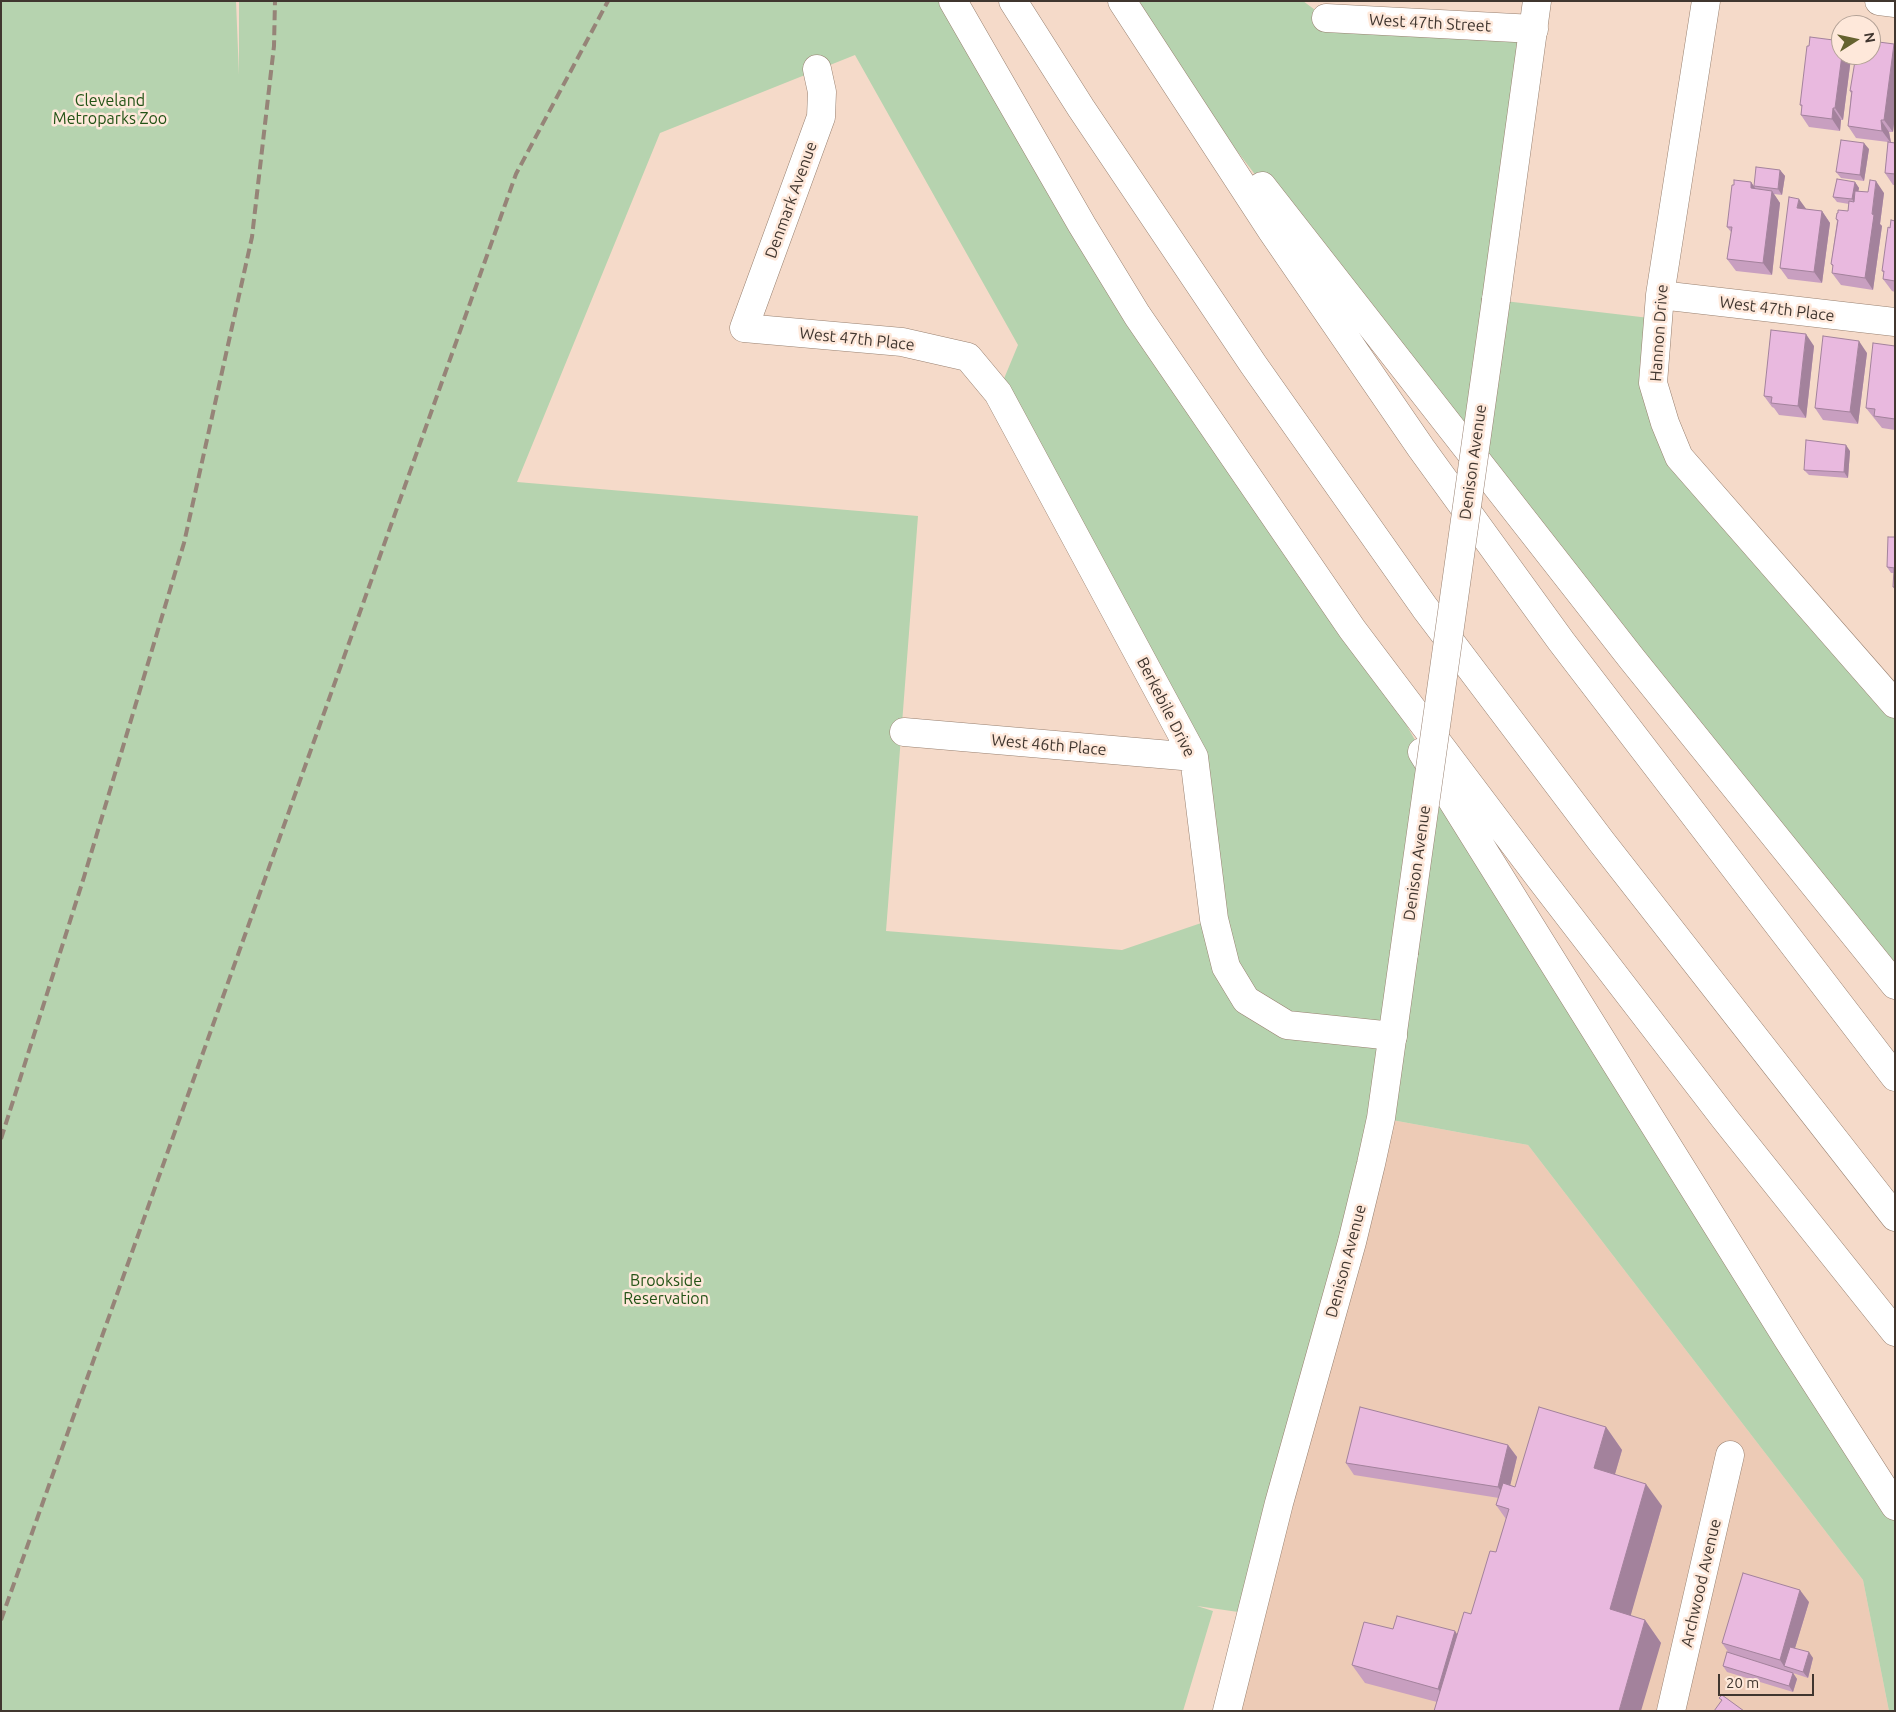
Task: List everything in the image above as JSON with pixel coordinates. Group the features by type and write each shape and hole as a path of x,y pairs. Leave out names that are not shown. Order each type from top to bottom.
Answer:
{"main road":[{"path":"952,1 1082,225 1137,315 1352,628 1719,1112 1895,1332"},
{"path":"1013,1 1253,364 1425,608 1613,856 1895,1217"},
{"name":"Denison Avenue","path":"1227,1711 1279,1503 1355,1232 1381,1118 1537,1"},
{"name":"Hannon Drive","path":"1706,1 1660,295 1653,383 1665,422 1680,457 1894,702"},
{"path":"1879,1 1895,3"},
{"path":"1122,2 1249,169 1626,651 1895,985"},
{"path":"1122,2 1272,231 1421,448 1561,641 1895,1077"},
{"name":"West 47th Street","path":"1326,18 1534,29"},
{"name":"Denmark Avenue","path":"744,328 821,117 822,92 817,69"},
{"name":"West 47th Place","path":"1660,295 1895,322"},
{"name":"West 47th Place","path":"744,328 902,342 968,357"},
{"name":"Berkebile Drive","path":"968,357 998,393 1194,758 1214,919 1226,967 1246,1000 1287,1025 1393,1036"},
{"path":"1352,628 1428,763 1789,1341 1895,1506"},
{"name":"West 46th Place","path":"904,732 1194,758"},
{"name":"Archwood Avenue","path":"1671,1711 1730,1455"}],"shaded area":[{"path":"1381,1118 1528,1145 1863,1580 1889,1711 1227,1711"}],"green space":[{"path":"1,1 236,1 239,75 239,1 953,1 1352,629 1428,763 1895,1506 1895,1711 1889,1711 1863,1580 1528,1145 1381,1118 1252,1614 1197,1606 1213,1611 1183,1711 1,1711","holes":["855,55 1018,345 998,393 1194,757 1213,919 1122,950 886,931 918,516 517,482 660,133"]},
{"path":"1122,1 1303,1 1326,18 1534,29 1496,300 1658,319 1665,423 1895,704 1895,985 1375,331"}],"building":[{"path":"1810,37 1831,40 1831,65 1841,65 1832,119 1801,115 1802,105 1800,105 1807,46 1809,46"},
{"path":"1881,42 1894,44 1884,120 1881,120 1882,131 1848,126 1852,91 1850,91 1854,65 1881,65"},
{"path":"1841,140 1864,143 1860,175 1836,172"},
{"path":"1888,142 1895,143 1895,174 1885,173"},
{"path":"1756,167 1780,170 1778,189 1754,186"},
{"path":"1837,179 1855,182 1852,199 1833,197"},
{"path":"1734,180 1751,182 1751,188 1772,191 1763,263 1727,259 1732,227 1727,227"},
{"path":"1870,180 1876,181 1872,214 1874,215 1865,278 1832,273 1833,265 1831,264 1838,210 1848,211 1849,201 1854,202 1855,191 1868,192"},
{"path":"1789,197 1799,199 1797,208 1822,211 1814,272 1780,268"},
{"path":"1891,220 1895,221 1895,281 1883,279 1884,271 1882,271 1888,227 1890,228"},
{"path":"1771,330 1806,334 1798,406 1771,403 1772,397 1764,396"},
{"path":"1823,336 1859,341 1850,412 1815,408"},
{"path":"1873,343 1895,346 1895,419 1874,416 1875,409 1866,408"},
{"path":"1806,440 1846,445 1844,472 1804,470"},
{"path":"1888,537 1895,537 1895,568 1887,567"},
{"path":"1894,569 1895,587 1893,587"},
{"path":"1360,1407 1508,1445 1498,1487 1346,1463"},
{"path":"1539,1407 1606,1427 1594,1468 1646,1484 1610,1609 1645,1620 1619,1711 1434,1711 1464,1612 1471,1614 1490,1551 1496,1552 1509,1509 1496,1505 1503,1483 1515,1487"},
{"path":"1743,1573 1800,1590 1780,1660 1722,1643"},
{"path":"1397,1616 1455,1631 1438,1689 1352,1665 1364,1622 1393,1629"},
{"path":"1790,1647 1809,1652 1803,1672 1784,1666"},
{"path":"1727,1652 1793,1673 1789,1686 1723,1666"},
{"path":"1722,1695 1744,1711 1714,1711 1722,1700 1719,1698"}],"railway":[{"path":"1,1139 84,877 184,543 252,237 274,46 275,1"},
{"path":"1,1620 516,174 608,1"}],"park label":[{"name":"Cleveland Metroparks Zoo","path":"110,110"},
{"name":"Brookside Reservation","path":"666,1290"}]}
